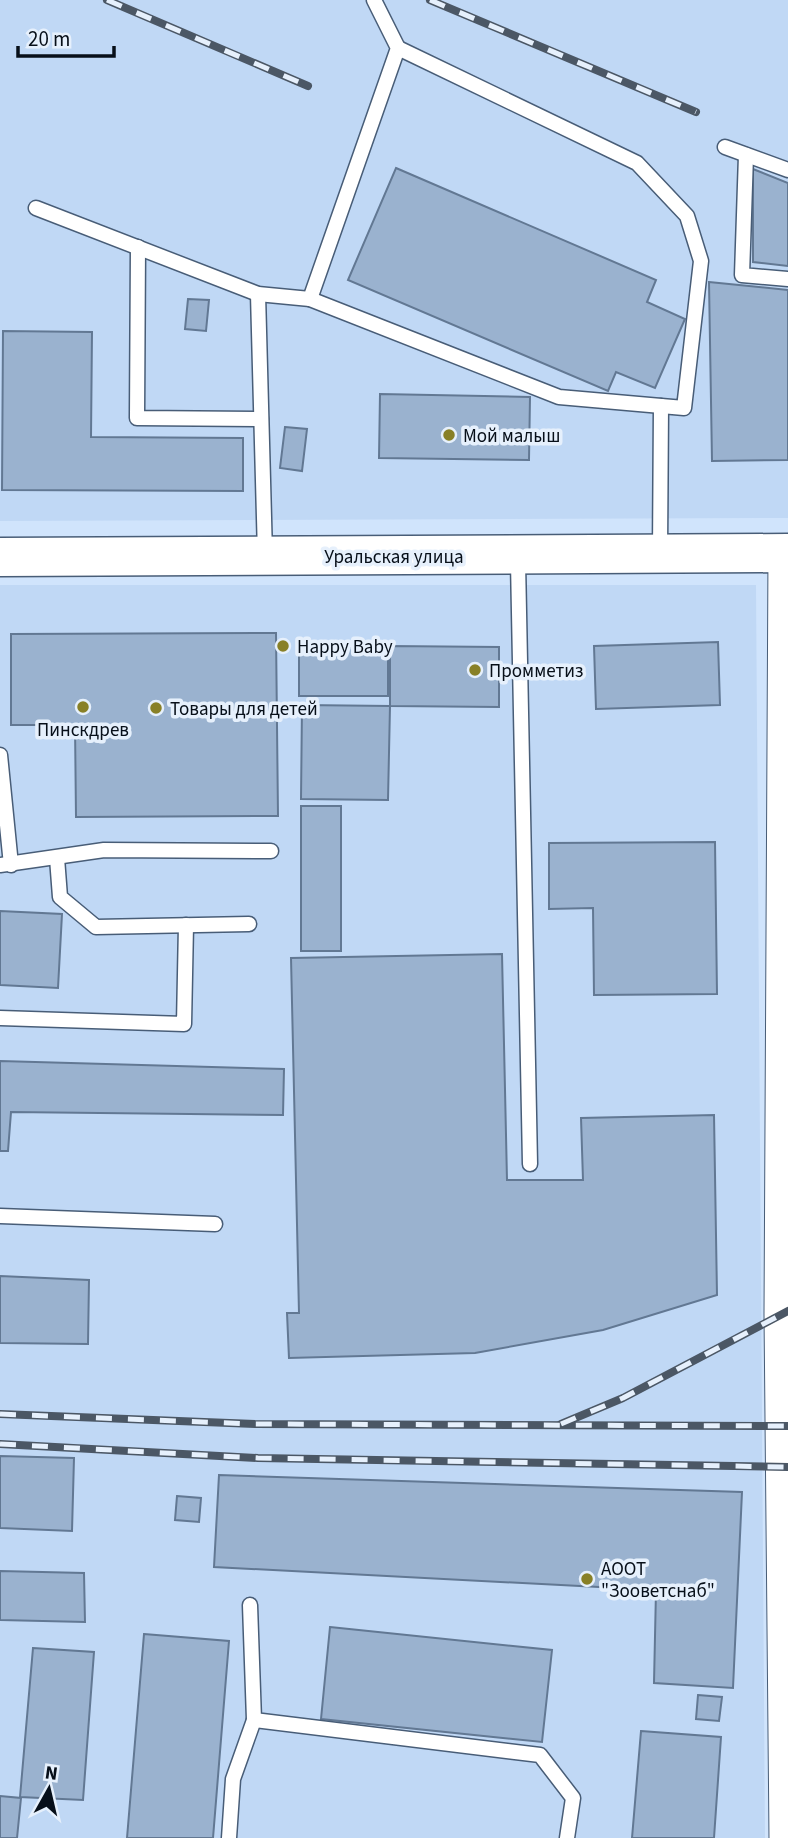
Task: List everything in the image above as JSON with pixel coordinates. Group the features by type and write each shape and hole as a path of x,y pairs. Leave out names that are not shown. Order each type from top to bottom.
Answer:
{"main road":[{"name":"Уральская улица","path":"0,564 660,554 787,557"},
{"name":"Уральская улица","path":"0,557 518,562 787,557"}],"street":[{"path":"787,557 783,1043 788,1838"}],"lane":[{"path":"36,208 258,294 310,299 559,397 684,408 701,261 687,216 637,163 398,48 374,0"},
{"path":"310,299 398,48"},
{"path":"725,147 788,170"},
{"path":"746,155 742,275 788,279"},
{"path":"138,247 137,418 261,419"},
{"path":"258,294 265,560"},
{"path":"660,554 661,406"},
{"path":"518,562 530,1164"},
{"path":"0,755 5,865 104,850 271,851"},
{"path":"57,858 60,897 96,927 249,924"},
{"path":"0,1018 184,1024 186,925"},
{"path":"0,1216 215,1224"},
{"path":"229,1838 233,1779 254,1720 250,1605"},
{"path":"254,1720 540,1755 573,1798 566,1838"}],"shaded area":[{"path":"0,0 788,0 788,518 0,521"},
{"path":"0,585 756,585 765,1838 0,1838"}],"building":[{"path":"396,168 656,280 647,302 685,319 655,388 616,372 608,391 348,280"},
{"path":"753,169 788,183 788,266 753,262"},
{"path":"709,282 788,290 788,460 712,461"},
{"path":"188,299 209,300 206,331 185,329"},
{"path":"3,331 92,332 91,437 243,438 243,491 2,490"},
{"path":"380,394 530,397 529,460 379,458"},
{"path":"285,427 307,429 302,471 280,468"},
{"path":"276,633 278,816 76,817 75,725 11,725 11,634"},
{"path":"718,642 720,705 596,709 594,646"},
{"path":"390,646 499,647 499,707 390,706"},
{"path":"299,647 388,647 388,696 299,696"},
{"path":"302,705 390,706 388,800 301,799"},
{"path":"301,806 341,806 341,951 301,951"},
{"path":"715,842 717,994 594,995 593,908 549,909 549,843"},
{"path":"0,911 62,914 58,988 0,985"},
{"path":"502,954 507,1180 583,1180 581,1118 714,1115 717,1295 603,1330 475,1353 289,1358 287,1313 299,1313 291,958"},
{"path":"0,1061 284,1069 283,1115 11,1112 8,1151 0,1151"},
{"path":"0,1276 89,1280 88,1344 0,1343"},
{"path":"0,1456 74,1458 72,1531 0,1528"},
{"name":"АООТ \"Зооветснаб\"","path":"219,1475 742,1492 733,1688 654,1683 656,1590 214,1567"},
{"path":"177,1496 201,1498 199,1522 175,1520"},
{"path":"0,1571 84,1573 85,1622 0,1620"},
{"path":"330,1627 552,1650 542,1742 321,1719"},
{"path":"144,1634 229,1641 213,1838 127,1838"},
{"path":"33,1648 94,1652 83,1800 20,1797"},
{"path":"698,1695 722,1697 719,1721 696,1719"},
{"path":"641,1731 721,1737 714,1838 632,1838"},
{"path":"0,1796 21,1798 17,1838 0,1838"}],"railway":[{"path":"107,0 308,86"},
{"path":"430,0 696,112"},
{"path":"561,1424 623,1398 788,1311"},
{"path":"0,1414 255,1424 788,1426"},
{"path":"0,1444 258,1458 788,1467"}],"place":[{"name":"Мой малыш","path":"449,435"},
{"name":"Happy Baby","path":"283,646"},
{"name":"Промметиз","path":"475,670"},
{"name":"Пинскдрев","path":"83,707"},
{"name":"Товары для детей","path":"156,708"},
{"name":"АООТ \"Зооветснаб\"","path":"587,1579"}]}
